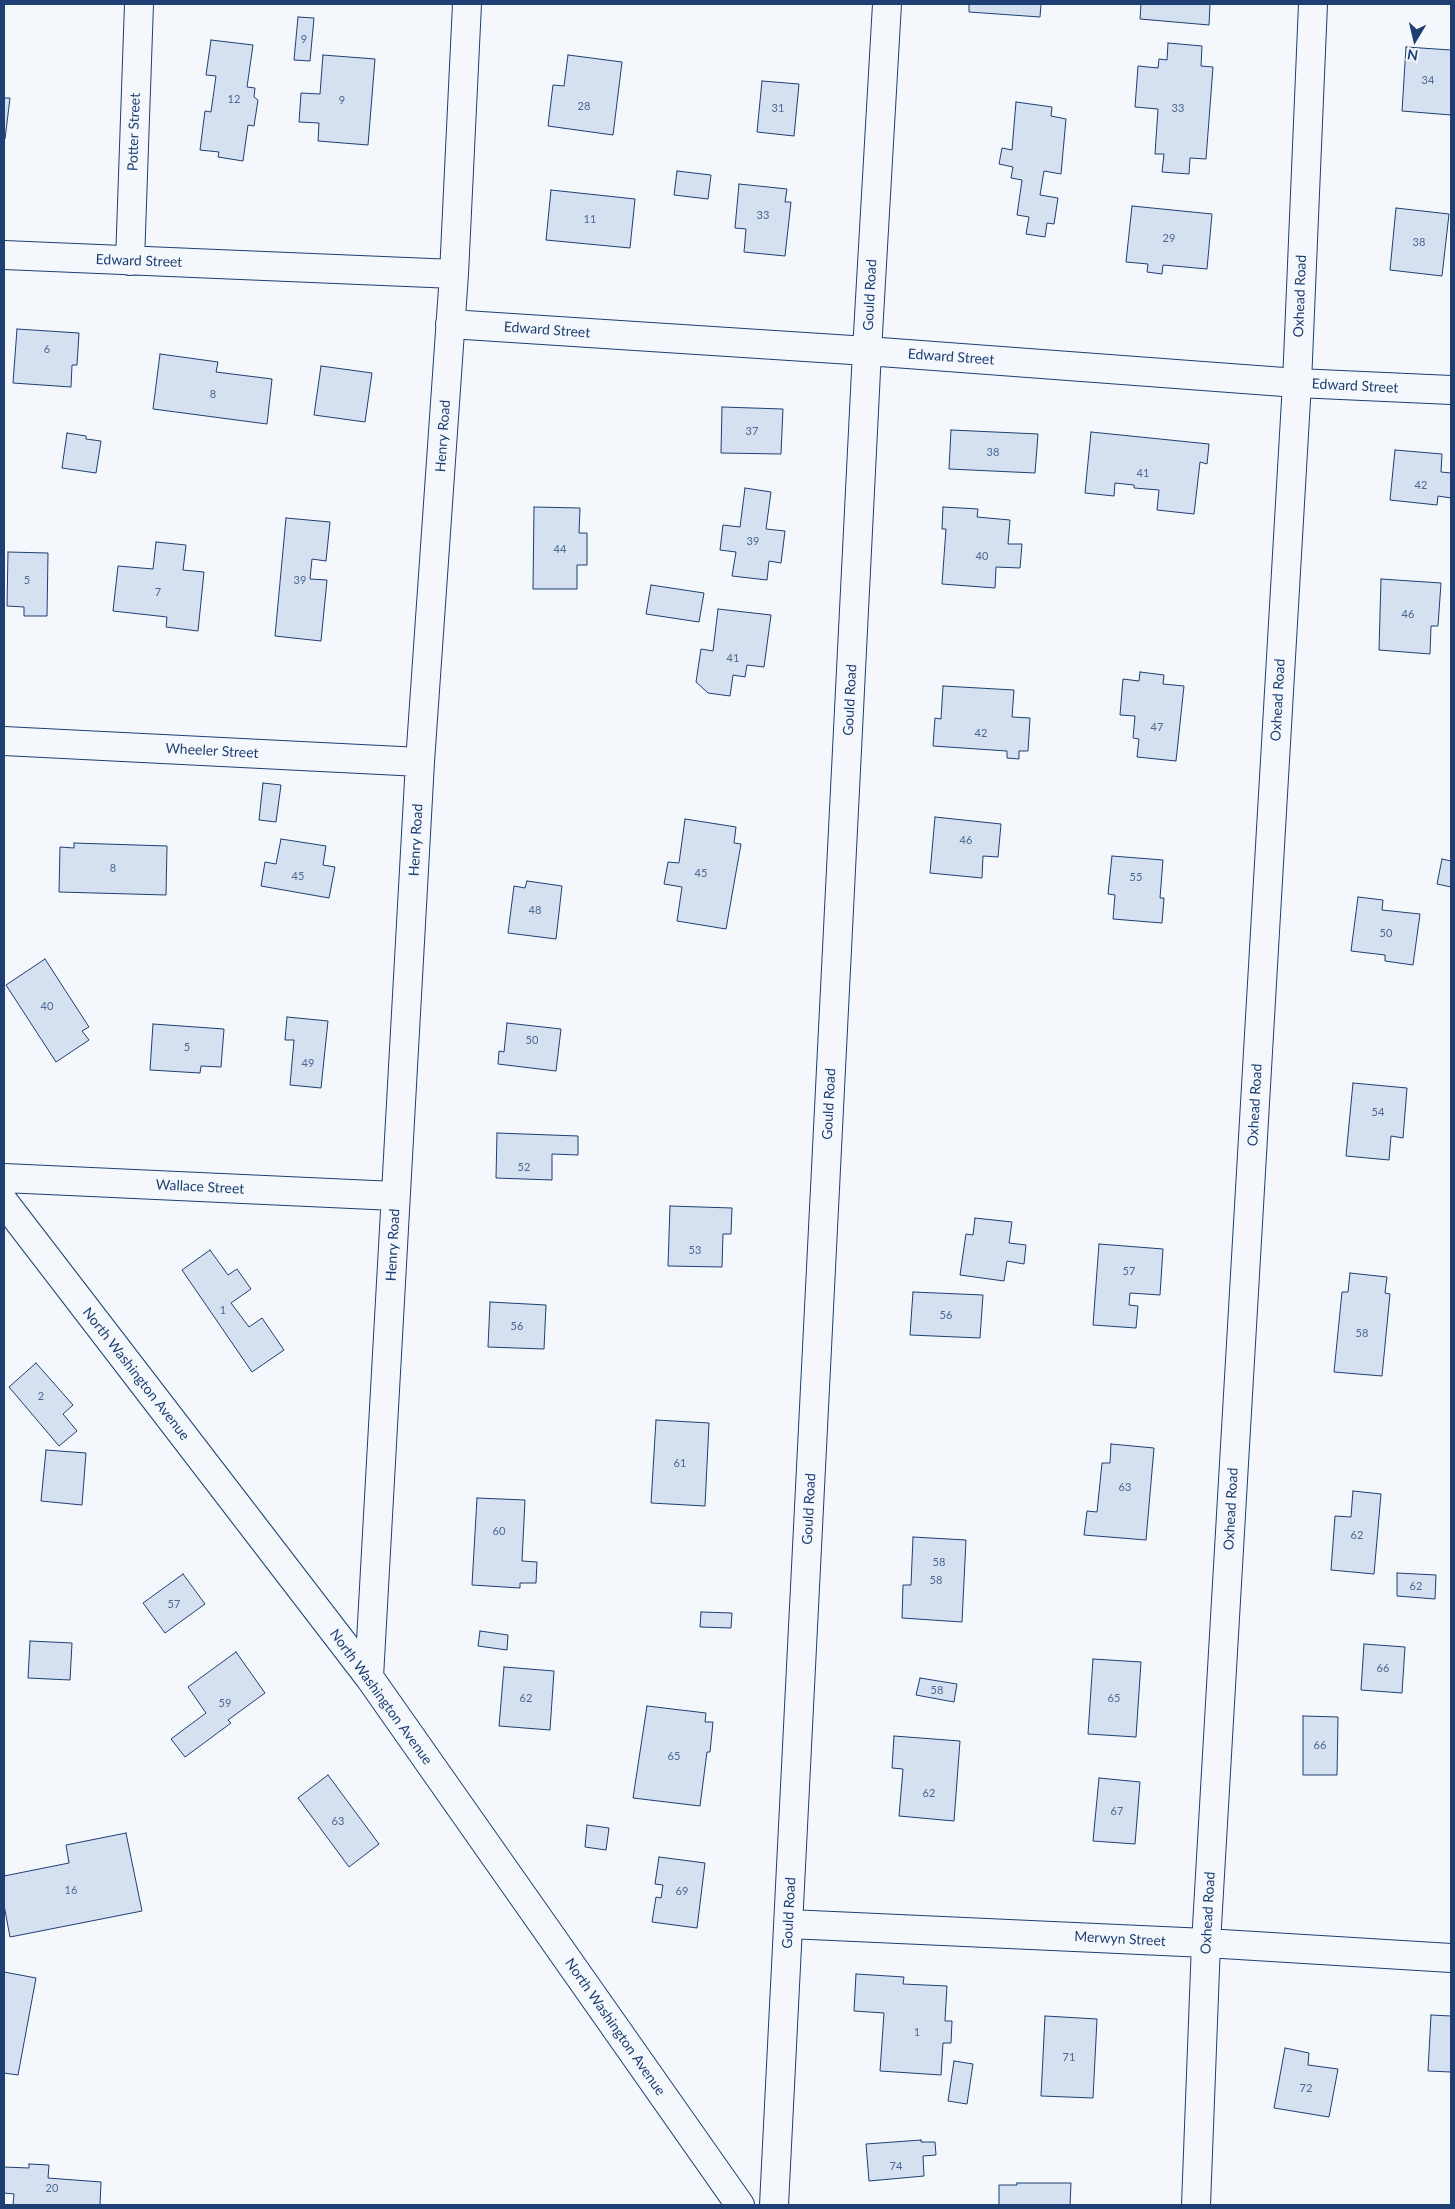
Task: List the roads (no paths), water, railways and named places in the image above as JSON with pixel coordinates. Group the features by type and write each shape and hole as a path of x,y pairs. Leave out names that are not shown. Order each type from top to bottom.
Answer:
{"street":[{"name":"Potter Street","path":"130,261 139,4"},
{"name":"Henry Road","path":"370,1677 420,762 454,274 467,4"},
{"name":"Gould Road","path":"774,2205 867,351 887,4"},
{"name":"Oxhead Road","path":"1196,2205 1206,1943 1297,383 1313,4"},
{"name":"Edward Street","path":"4,255 454,274"},
{"name":"Edward Street","path":"450,324 867,351 1297,383 1451,390"},
{"name":"Wheeler Street","path":"4,741 420,762"},
{"name":"Wallace Street","path":"4,1178 395,1196"},
{"name":"North Washington Avenue","path":"4,1202 370,1677 740,2205"},
{"name":"Merwyn Street","path":"789,1924 1206,1943 1451,1958"}]}
